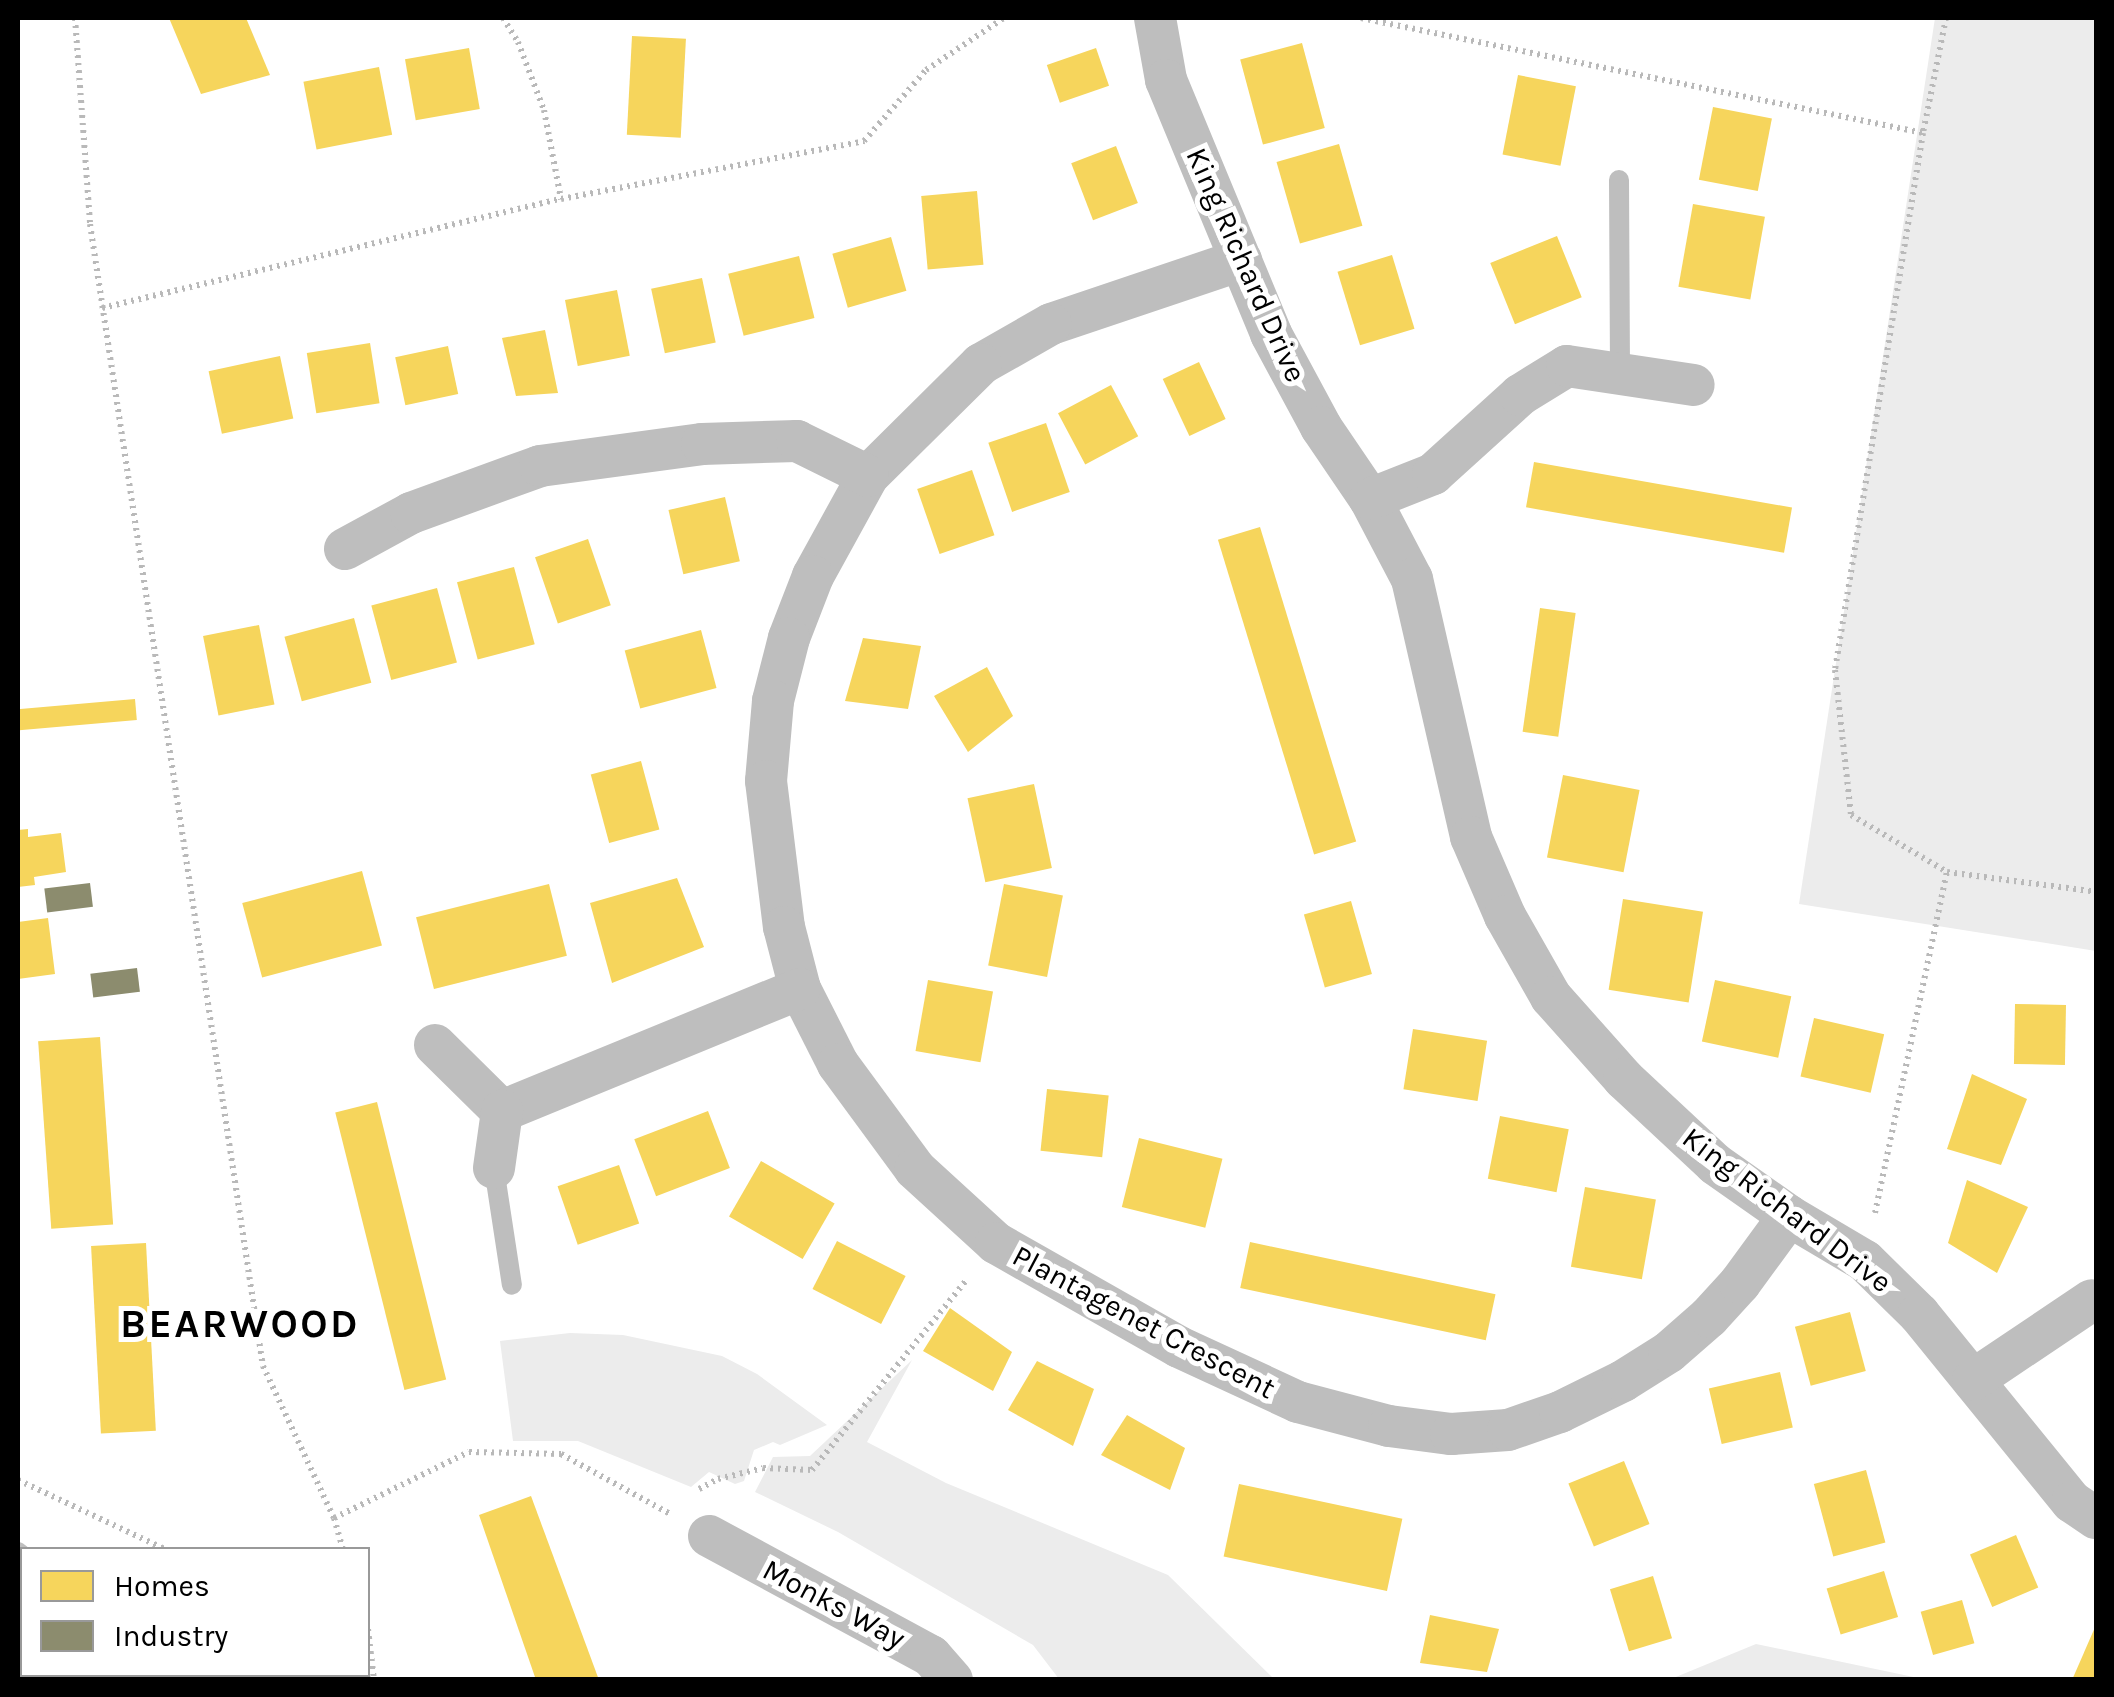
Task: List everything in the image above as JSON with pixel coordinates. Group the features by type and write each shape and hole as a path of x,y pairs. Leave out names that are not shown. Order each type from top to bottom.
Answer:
{"street":[{"name":"King Richard Drive","path":"1154,18 1166,80 1271,334 1320,428 1370,499 1412,579 1471,836 1505,916 1550,997 1624,1080 1716,1164 1789,1216 1865,1261 1919,1314 2072,1502 2096,1518"},
{"name":"Plantagenet Crescent","path":"1241,260 1051,324 981,364 868,476 812,576 789,638 773,701 766,781 772,858 800,989 838,1064 914,1169 996,1243 1178,1346 1298,1402 1389,1426 1452,1434 1508,1430 1560,1412 1669,1352 1740,1283 1789,1216"},
{"path":"1370,499 1432,474 1520,395 1567,366 1694,385"},
{"path":"345,548 411,513 540,466 702,444 796,440 868,476"},
{"path":"502,1111 800,989"},
{"path":"435,1045 502,1111"},
{"path":"494,1168 502,1111"},
{"path":"1973,1380 2092,1300"},
{"name":"Monks Way","path":"709,1536 931,1656 952,1680"}],"lane":[{"path":"1619,180 1620,372"},
{"path":"494,1168 512,1286"}],"path":[{"path":"75,18 90,224 263,1366 334,1518 342,1547"},
{"path":"503,18 518,42 544,110 561,199"},
{"path":"102,308 561,199 864,141 926,70 1004,18"},
{"path":"1361,18 1923,133"},
{"path":"1946,18 1923,133 1835,670 1851,815 1947,872 2096,892"},
{"path":"1865,1261 1947,872"},
{"path":"688,1495 718,1479 764,1468 812,1470 996,1243"},
{"path":"334,1518 469,1452 560,1454 709,1536"},
{"path":"18,1480 161,1547"},
{"path":"662,1510 674,1503"},
{"path":"370,1644 374,1680"}],"shaded area":[{"path":"1935,18 2096,18 2096,951 1799,904"},
{"path":"570,1333 623,1335 722,1356 757,1374 827,1425 780,1445 773,1442 754,1450 744,1481 735,1484 709,1472 691,1487 578,1441 513,1441 500,1341"},
{"path":"912,1360 867,1442 946,1483 1168,1575 1274,1679 1059,1679 1033,1645 838,1532 755,1492 773,1457 810,1456"},
{"path":"1756,1644 1923,1679 1671,1679"}],"building: Homes":[{"path":"169,18 246,18 270,75 201,94"},
{"path":"632,36 686,39 681,138 627,135"},
{"path":"1302,43 1325,128 1263,145 1240,60"},
{"path":"469,48 480,109 416,120 405,59"},
{"path":"1096,48 1109,86 1060,103 1047,65"},
{"path":"379,67 392,135 317,149 303,82"},
{"path":"1518,75 1576,86 1560,166 1503,155"},
{"path":"1713,107 1772,118 1758,191 1699,180"},
{"path":"1339,144 1362,226 1300,244 1277,162"},
{"path":"1116,146 1138,203 1093,220 1071,163"},
{"path":"977,191 983,265 928,270 921,196"},
{"path":"1693,204 1765,217 1750,299 1678,287"},
{"path":"1557,236 1582,297 1515,324 1490,263"},
{"path":"891,237 906,291 848,308 832,254"},
{"path":"1392,255 1415,329 1360,345 1337,272"},
{"path":"799,256 814,318 744,336 728,274"},
{"path":"702,278 716,343 665,353 651,289"},
{"path":"617,290 630,356 578,366 565,300"},
{"path":"545,330 558,393 516,396 502,338"},
{"path":"370,343 380,403 316,413 307,353"},
{"path":"448,346 458,394 405,405 395,357"},
{"path":"280,356 293,419 222,434 209,371"},
{"path":"1199,362 1226,419 1189,436 1163,379"},
{"path":"1111,385 1138,436 1085,464 1058,413"},
{"path":"1046,423 1070,492 1012,512 988,443"},
{"path":"1534,462 1792,507 1784,553 1526,507"},
{"path":"972,470 994,535 940,554 917,489"},
{"path":"725,497 740,561 683,574 668,510"},
{"path":"1260,527 1356,842 1314,854 1218,540"},
{"path":"588,539 611,605 558,623 535,557"},
{"path":"514,567 535,644 478,660 457,582"},
{"path":"437,588 457,662 391,680 371,606"},
{"path":"1540,608 1576,613 1558,737 1523,732"},
{"path":"354,618 371,683 302,701 284,637"},
{"path":"259,625 274,705 219,715 203,636"},
{"path":"701,630 717,688 640,708 625,650"},
{"path":"863,638 921,646 908,709 845,701"},
{"path":"987,667 1013,716 968,752 934,696"},
{"path":"135,699 137,720 19,730 18,709"},
{"path":"641,761 659,830 609,843 591,774"},
{"path":"1563,775 1640,790 1624,872 1547,857"},
{"path":"1034,784 1052,868 985,882 967,798"},
{"path":"28,829 28,837 61,833 66,872 34,877 35,885 18,887 18,830"},
{"path":"362,871 382,945 262,977 242,903"},
{"path":"677,878 704,947 612,983 590,903"},
{"path":"549,884 567,956 434,989 416,917"},
{"path":"1004,884 1063,895 1047,977 988,965"},
{"path":"1623,899 1703,912 1689,1003 1609,990"},
{"path":"1351,901 1372,974 1325,988 1304,915"},
{"path":"48,918 55,974 18,979 18,922"},
{"path":"928,980 993,991 980,1062 915,1051"},
{"path":"1715,980 1791,996 1778,1058 1702,1042"},
{"path":"2015,1004 2066,1005 2065,1065 2014,1064"},
{"path":"1814,1018 1884,1034 1871,1093 1801,1076"},
{"path":"1413,1029 1487,1041 1478,1101 1403,1089"},
{"path":"100,1037 113,1225 51,1229 38,1041"},
{"path":"1972,1074 2027,1099 2001,1165 1947,1149"},
{"path":"1047,1089 1109,1095 1102,1157 1041,1151"},
{"path":"377,1102 446,1380 404,1390 335,1112"},
{"path":"708,1111 730,1168 656,1196 634,1139"},
{"path":"1500,1116 1569,1129 1557,1192 1488,1179"},
{"path":"1139,1138 1222,1159 1205,1228 1122,1207"},
{"path":"761,1161 835,1204 803,1259 729,1216"},
{"path":"619,1165 639,1224 578,1245 558,1186"},
{"path":"1967,1180 2028,1207 1997,1273 1948,1243"},
{"path":"1585,1187 1656,1200 1642,1279 1571,1267"},
{"path":"837,1241 906,1276 881,1324 812,1289"},
{"path":"1250,1242 1496,1294 1486,1340 1240,1288"},
{"path":"146,1243 156,1431 101,1434 91,1246"},
{"path":"950,1308 1012,1352 993,1391 923,1351"},
{"path":"1850,1312 1866,1371 1811,1386 1795,1327"},
{"path":"1037,1361 1094,1389 1073,1446 1008,1410"},
{"path":"1780,1372 1793,1428 1722,1444 1709,1388"},
{"path":"1127,1415 1185,1448 1170,1490 1101,1455"},
{"path":"1624,1461 1649,1524 1594,1547 1568,1483"},
{"path":"1866,1470 1885,1542 1833,1556 1814,1484"},
{"path":"1239,1484 1402,1519 1387,1591 1224,1556"},
{"path":"531,1496 599,1680 536,1680 479,1515"},
{"path":"2016,1535 2038,1587 1992,1607 1970,1555"},
{"path":"1884,1571 1898,1617 1841,1634 1827,1589"},
{"path":"1653,1576 1672,1638 1629,1651 1610,1589"},
{"path":"1962,1600 1974,1643 1933,1655 1921,1612"},
{"path":"1430,1615 1499,1629 1487,1672 1420,1663"},
{"path":"2096,1625 2096,1680 2072,1680"},
{"path":"20,1677 79,1677 79,1680"}],"building: Industry":[{"path":"90,883 93,907 47,912 44,889"},
{"path":"137,968 140,992 93,998 90,974"}],"waterway":[{"path":"288,1677 293,1680"}],"district":[{"name":"BEARWOOD","path":"240,1324"}]}
